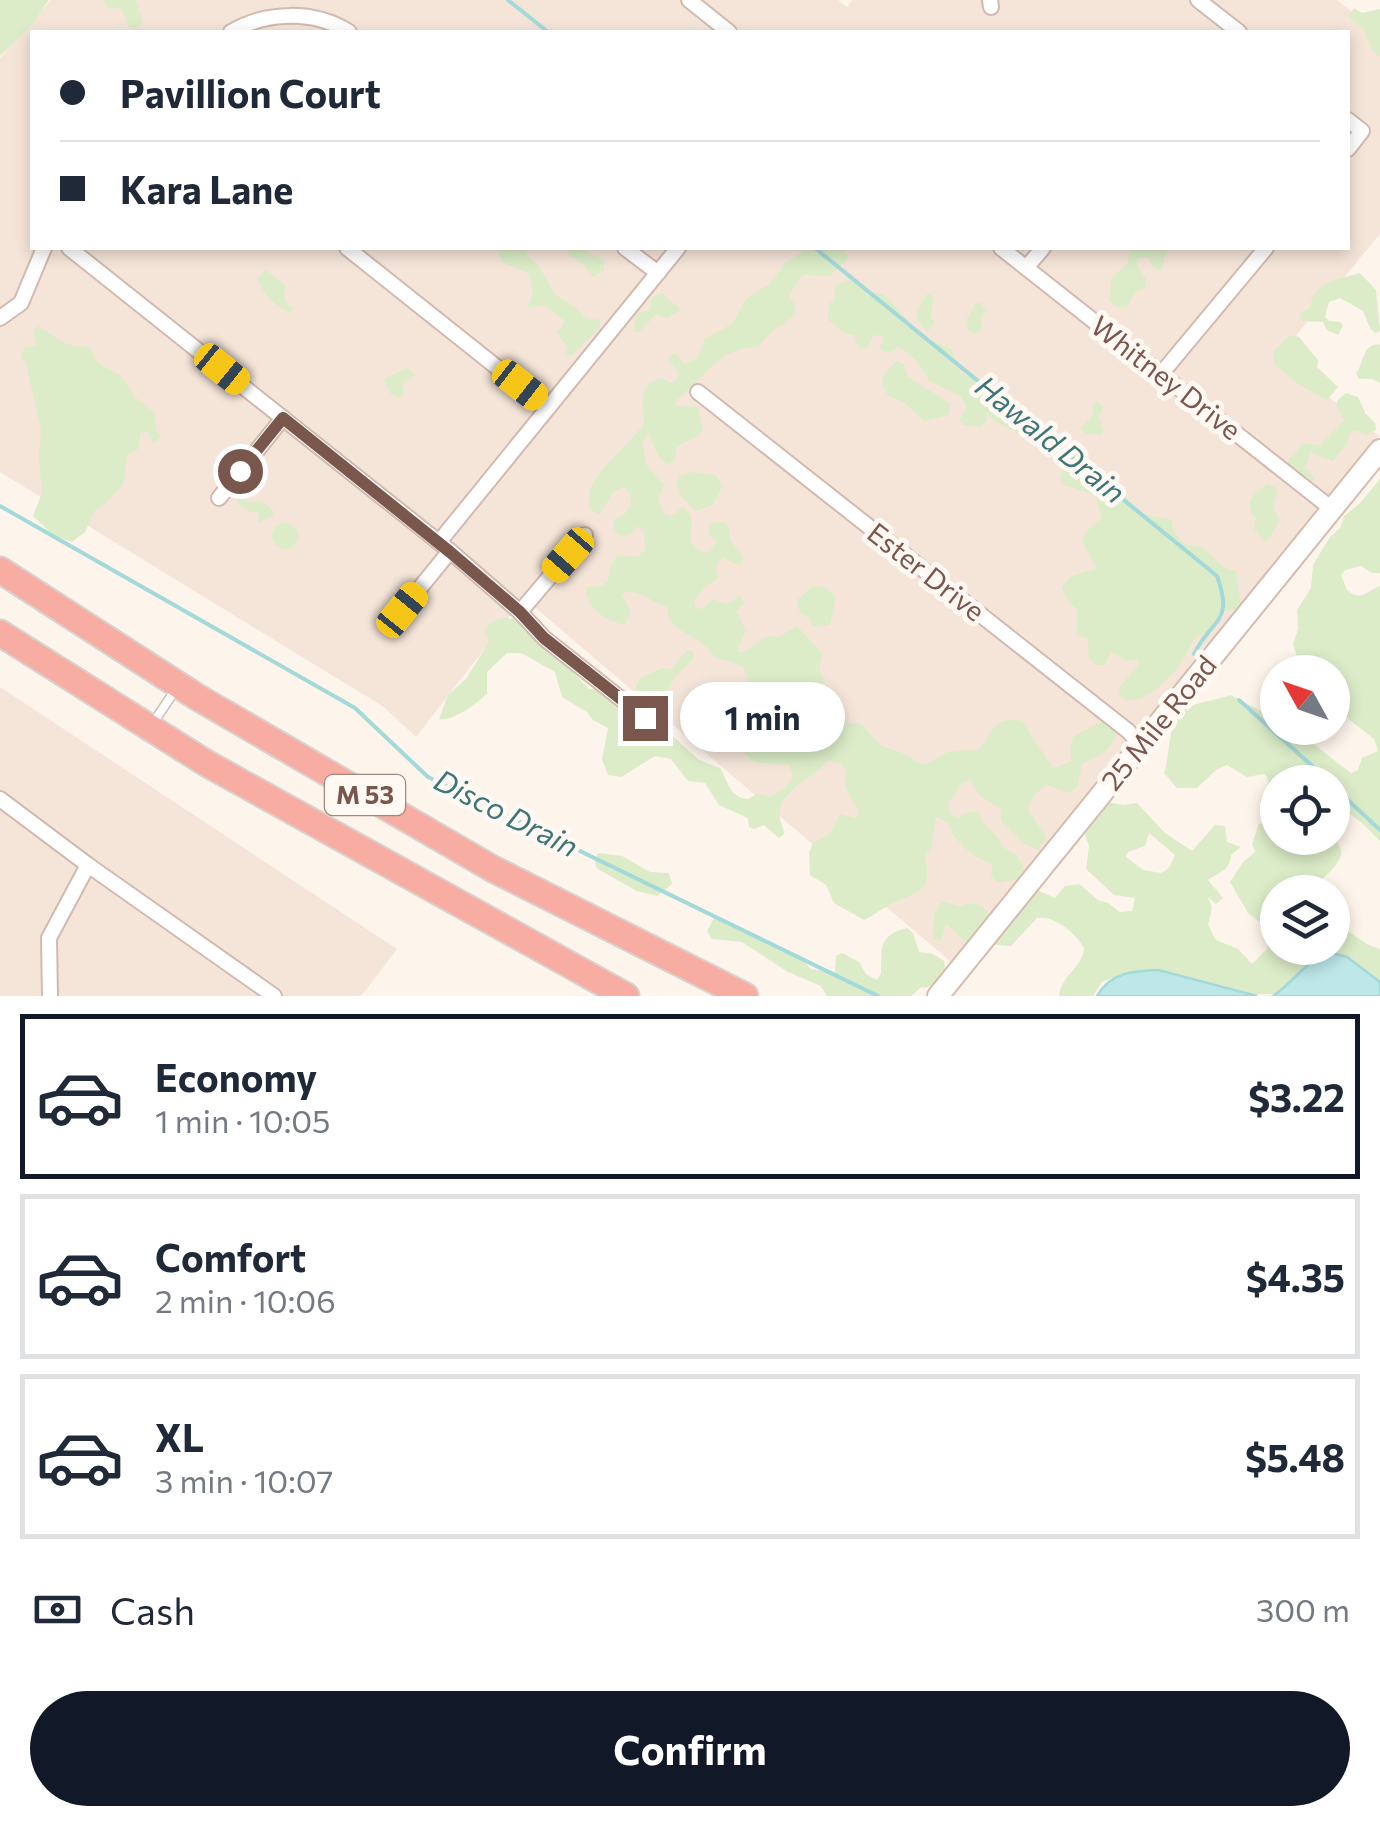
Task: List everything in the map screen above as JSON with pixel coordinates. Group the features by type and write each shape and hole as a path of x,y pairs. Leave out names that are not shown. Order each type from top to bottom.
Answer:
{"highway":[{"name":"M 53","path":"0,570 178,685 493,869 745,996"},
{"name":"M 53","path":"0,632 150,727 323,828 626,996"}],"street":[{"path":"689,0 727,30"},
{"path":"1198,0 1229,30"},
{"path":"236,30 268,17 291,17 316,18 344,30"},
{"path":"1350,122 1362,132 1350,147"},
{"path":"0,318 21,303 43,250"},
{"path":"73,250 444,547 520,612 544,638 645,718"},
{"path":"350,250 548,408"},
{"path":"629,250 658,273"},
{"path":"402,610 548,408 676,250"},
{"name":"Whitney Drive","path":"1003,250 1332,509"},
{"path":"1026,268 1041,250"},
{"path":"1161,374 1264,250"},
{"name":"Ester Drive","path":"703,396 1141,745"},
{"path":"219,498 283,418"},
{"name":"25 Mile Road","path":"938,996 1380,450"},
{"path":"520,612 585,535"},
{"path":"0,799 274,996"},
{"path":"50,996 50,938 88,865"}],"lane":[{"path":"150,727 178,685"}],"shaded area":[{"path":"51,0 838,0 847,7 853,0 1337,0 1380,34 1380,234 1278,357 1379,436 951,962 524,598 416,737 384,707 0,472 0,58"},
{"path":"0,687 397,949 361,996 0,996"}],"green space":[{"path":"0,0 49,0 30,27 0,56"},
{"path":"103,0 136,0 143,22 137,28 129,27 122,9 107,7"},
{"path":"1354,8 1362,13 1380,9 1380,57 1371,49 1364,30 1348,17"},
{"path":"498,250 526,250 559,297 586,318 600,320 600,327 571,356 565,354 568,348 557,333 565,321 545,305 527,308 533,293 528,273 502,262"},
{"path":"570,250 586,250 604,261 604,270 593,277 582,263 569,256"},
{"path":"802,250 845,250 848,259 830,276 802,275 789,296 795,314 758,347 722,358 675,401 676,406 698,407 703,429 698,436 677,446 674,461 669,465 661,459 649,434 642,442 647,466 664,484 658,500 666,515 674,515 682,507 687,511 692,519 691,542 707,553 717,542 708,533 710,524 725,522 729,538 744,558 740,564 734,564 723,557 716,566 719,578 694,601 696,608 703,609 712,599 727,604 741,595 744,604 736,611 746,630 737,650 741,653 797,626 823,654 819,668 825,680 814,699 840,713 848,723 861,724 880,745 908,755 919,764 950,751 978,750 994,727 1005,721 1022,721 1053,768 1072,761 1073,737 1105,719 1117,731 1104,752 1083,763 1077,787 1070,793 1046,785 1034,795 1028,810 1047,837 1038,850 1023,843 1001,821 1001,809 979,795 970,780 964,781 948,803 951,814 958,818 968,812 979,812 1002,847 1017,855 1024,869 1018,879 997,883 991,875 992,864 965,848 947,822 936,817 932,846 925,856 924,886 864,920 834,903 826,885 810,875 809,852 813,843 830,834 840,814 855,818 859,813 846,790 847,772 841,764 827,761 790,792 780,808 784,834 779,838 764,825 749,827 748,818 719,805 705,783 688,781 671,759 655,756 621,777 608,775 602,759 608,728 562,697 555,672 521,653 507,653 487,672 487,694 457,715 439,719 448,695 466,679 489,642 485,631 491,623 518,619 537,644 550,648 589,689 602,690 628,715 646,726 665,729 699,760 720,768 737,796 749,799 757,793 770,797 786,787 793,776 789,765 756,763 744,754 752,737 742,737 729,745 720,738 719,716 748,682 742,667 716,658 676,626 667,607 625,592 622,595 631,611 625,625 598,612 589,601 586,587 602,586 608,581 618,555 638,557 645,549 644,531 637,526 630,535 620,536 613,530 614,519 624,515 631,505 630,493 625,488 615,491 598,514 591,510 589,498 598,475 644,423 642,402 648,385 662,378 671,383 679,377 669,362 671,354 677,353 683,363 695,359 704,339 732,324 745,300"},
{"path":"1130,250 1169,250 1162,270 1154,269 1147,257 1137,259 1146,279 1145,287 1134,294 1127,307 1118,308 1109,300 1112,277 1127,264"},
{"path":"266,270 285,285 285,300 293,308 290,313 270,299 260,284 257,278"},
{"path":"1360,273 1376,290 1380,331 1375,333 1363,311 1340,298 1329,302 1325,317 1343,326 1338,335 1327,330 1323,322 1302,321 1299,314 1310,308 1322,286"},
{"path":"849,280 884,294 921,335 952,350 961,373 1000,391 1088,467 1109,479 1143,514 1172,520 1173,530 1185,545 1203,547 1223,567 1236,571 1241,605 1223,611 1214,629 1196,637 1177,669 1158,688 1141,699 1126,701 1119,695 1120,686 1140,663 1112,652 1104,665 1096,665 1089,659 1088,638 1076,635 1078,611 1064,596 1062,587 1071,576 1097,569 1083,542 1086,533 1102,518 1095,495 1063,485 1060,478 1065,466 1048,449 994,421 987,412 981,427 963,425 960,419 967,406 960,396 929,381 916,361 898,347 882,351 884,338 880,335 873,336 868,347 859,349 854,335 844,333 828,320 829,304 835,298 834,286"},
{"path":"662,293 681,310 667,318 656,314 638,333 633,331 636,314 650,310 651,298"},
{"path":"928,293 933,297 931,319 935,322 927,332 916,318"},
{"path":"980,302 987,311 981,318 983,330 974,334 968,330 967,318"},
{"path":"37,326 67,344 90,348 98,363 120,375 136,398 155,413 161,437 154,443 147,432 141,433 138,449 127,455 124,483 95,510 85,532 72,542 53,535 33,516 42,493 41,431 26,364 21,358 24,348 36,346 33,332"},
{"path":"1290,335 1299,337 1318,360 1317,367 1338,387 1327,400 1298,384 1274,364 1273,352"},
{"path":"1377,344 1380,383 1359,379 1356,373 1365,352"},
{"path":"896,361 904,364 908,377 951,404 949,415 925,421 888,395 882,377"},
{"path":"407,368 415,374 403,384 403,395 398,398 390,393 384,379"},
{"path":"1346,393 1358,397 1376,430 1366,435 1358,430 1351,432 1333,461 1310,453 1306,468 1315,478 1308,486 1287,462 1303,443 1320,445 1345,420 1337,401"},
{"path":"1097,401 1103,407 1099,417 1104,432 1085,433 1081,428 1093,415 1092,406"},
{"path":"681,475 716,475 722,486 713,505 695,511 676,483"},
{"path":"1380,479 1380,573 1361,566 1341,575 1347,590 1356,595 1380,586 1380,841 1350,815 1350,772 1358,770 1362,758 1378,751 1374,739 1350,720 1350,655 1297,655 1293,644 1298,629 1297,610 1311,588 1313,565 1340,528 1344,516"},
{"path":"1268,484 1278,489 1273,508 1280,520 1266,543 1254,529 1256,518 1249,502"},
{"path":"242,495 248,502 262,501 273,510 273,515 259,523 258,512 250,512 237,503"},
{"path":"285,523 294,527 298,536 294,545 285,549 276,545 272,536 276,527"},
{"path":"813,586 825,588 836,597 830,625 813,627 809,617 800,613 797,600"},
{"path":"687,650 694,652 694,657 665,695 650,702 632,697 640,678 662,668 671,669"},
{"path":"1231,695 1260,711 1260,745 1315,745 1341,765 1260,765 1260,775 1247,777 1227,765 1197,788 1177,788 1164,773 1179,712"},
{"path":"1107,802 1137,803 1165,833 1192,851 1215,825 1225,826 1227,842 1241,847 1231,855 1226,868 1208,880 1223,898 1216,904 1208,897 1212,908 1208,925 1216,940 1238,949 1252,964 1260,956 1260,965 1350,965 1350,933 1380,949 1380,992 1170,996 1112,978 1102,982 1093,996 1059,996 1084,948 1057,922 1037,918 1011,946 965,941 946,924 941,941 933,939 934,913 942,901 959,906 975,904 995,918 1022,908 1037,890 1055,898 1065,886 1079,884 1120,912 1132,911 1135,898 1114,895 1086,869 1089,846 1083,830","holes":["1149,833 1175,855 1169,868 1161,873 1143,870 1126,857 1128,852 1145,846"]},
{"path":"1260,824 1260,855 1340,855 1327,874 1260,875 1260,922 1248,913 1230,882 1255,852 1252,844"},
{"path":"598,853 622,856 650,872 669,873 672,884 657,896 637,891 596,868"},
{"path":"714,918 737,925 779,950 801,956 810,969 835,972 836,956 842,953 859,962 866,974 877,980 886,939 907,928 913,933 919,952 944,961 945,971 935,986 920,988 911,996 827,996 821,986 788,972 742,942 712,939 707,931"}],"water":[{"path":"1350,959 1380,982 1380,996 1273,996 1309,965 1350,965"},
{"path":"1158,970 1257,996 1097,996 1116,977"}],"waterway":[{"name":"Hawald Drain","path":"508,0 546,30"},
{"name":"Hawald Drain","path":"817,250 1217,576 1222,612 1194,654"},
{"name":"Disco Drain","path":"0,506 355,708 428,777 878,996"},
{"name":"Hawald Drain","path":"1239,700 1311,765"},
{"name":"Hawald Drain","path":"1350,802 1380,830"}],"route":[{"path":"240,471 283,418 450,552 544,638 645,718"}]}
